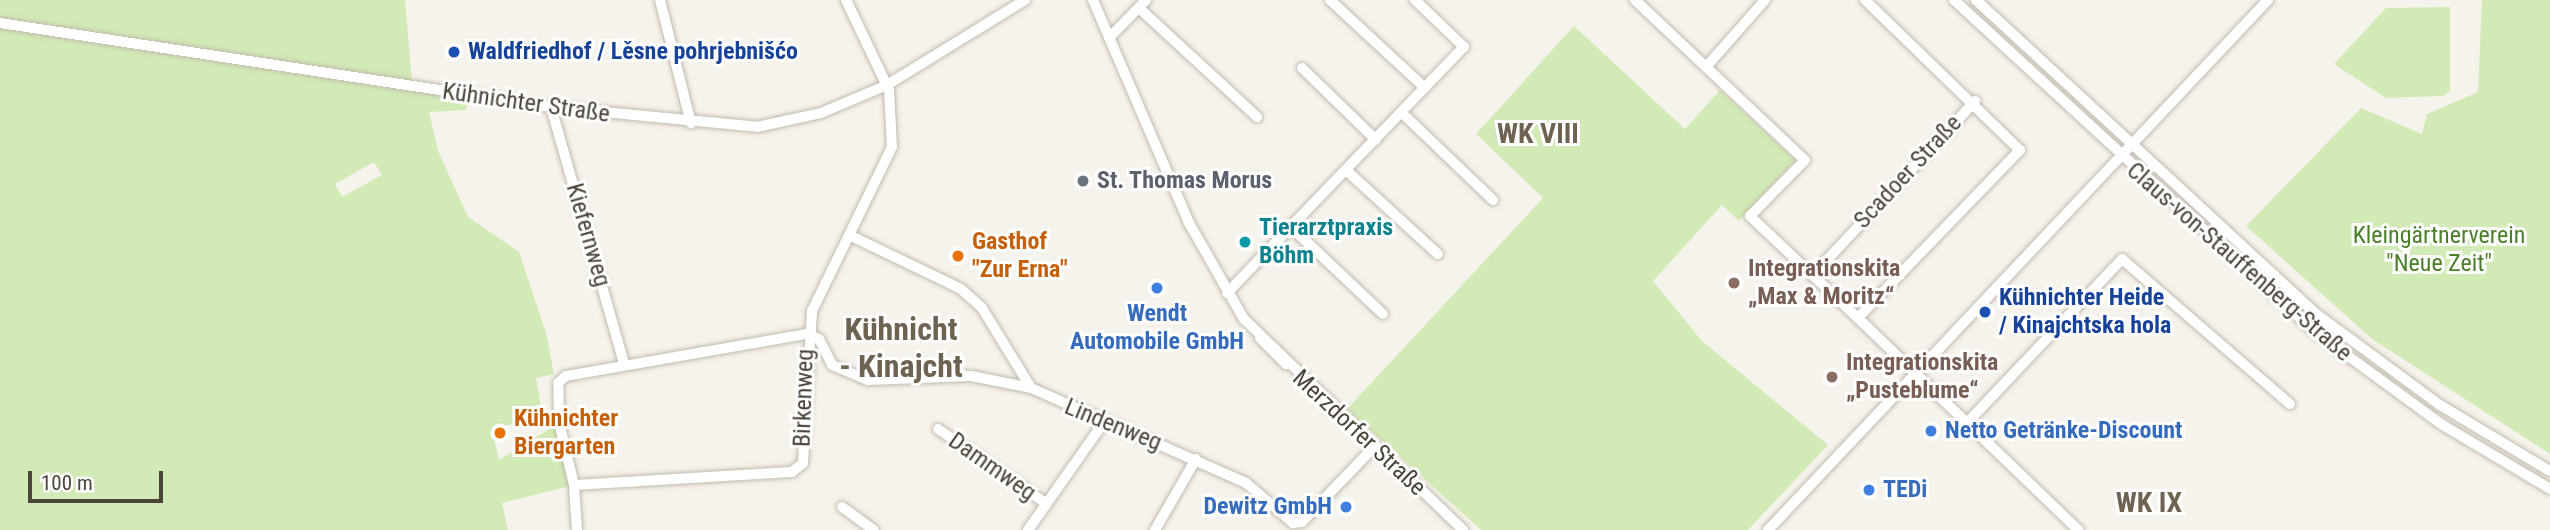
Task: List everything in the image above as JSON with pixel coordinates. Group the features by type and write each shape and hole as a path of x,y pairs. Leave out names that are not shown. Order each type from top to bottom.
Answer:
{"street":[{"path":"660,0 691,123"},
{"path":"806,334 818,295 892,147 887,85 846,0"},
{"name":"Kühnichter Straße","path":"0,23 551,107 691,123 776,125 887,85 1025,0"},
{"name":"Merzdorfer Straße","path":"1093,0 1227,293 1260,338 1463,530"},
{"path":"1330,0 1425,88"},
{"path":"1227,293 1347,172 1464,47 1415,0"},
{"path":"1636,0 1805,160 1751,216 2078,530"},
{"path":"1706,66 1765,0"},
{"name":"Scadoer Straße","path":"1858,318 2017,156 2019,143 1865,0"},
{"name":"Claus-von-Stauffenberg-Straße","path":"1954,0 2120,158 2324,339 2441,424 2550,489"},
{"name":"Claus-von-Stauffenberg-Straße","path":"1976,0 2362,351 2550,471"},
{"path":"1768,530 2268,0"},
{"path":"1109,38 1143,4 1257,117"},
{"path":"1302,68 1376,140"},
{"name":"Scadoer Straße","path":"1813,275 1975,101"},
{"name":"Kiefernweg","path":"551,107 624,363"},
{"path":"1402,113 1493,200"},
{"path":"1347,172 1438,254"},
{"path":"1292,228 1383,314"},
{"path":"849,235 961,289 982,308 1031,388"},
{"path":"1966,424 2122,259 2290,404"},
{"name":"Birkenweg","path":"574,485 799,469 806,334 575,372 558,383 559,422 574,485 577,530"},
{"name":"Lindenweg","path":"806,334 819,339 832,365 859,378 958,376 1031,388 1104,422 1196,459 1254,488 1297,523 1374,447"},
{"path":"1005,382 1016,366"},
{"path":"1028,530 1104,422"},
{"name":"Dammweg","path":"938,429 1047,504"},
{"name":"Lindenweg","path":"1154,530 1196,459"},
{"path":"842,507 874,530"}],"green space":[{"path":"0,0 405,0 412,81 473,95 465,110 429,112 438,151 468,217 519,252 546,333 554,374 536,378 543,417 492,429 499,460 559,423 574,485 502,503 508,530 0,530","holes":["374,162 382,175 342,197 335,184"]},
{"name":"Kleingärtnerverein \"Neue Zeit\"","path":"2482,0 2550,0 2550,454 2372,339 2246,226 2361,108 2422,134 2427,114 2478,92"},
{"path":"2450,7 2450,91 2443,96 2386,98 2334,64 2386,8"},
{"path":"1574,26 1685,129 1720,90 1795,160 1739,221 1722,205 1653,281 1702,341 1828,445 1748,530 1481,530 1347,409 1543,198 1476,134"}],"place":[{"name":"Waldfriedhof / Lěsne pohrjebnišćo","path":"454,52"},
{"name":"St. Thomas Morus","path":"1083,181"},
{"name":"Tierarztpraxis Böhm","path":"1245,242"},
{"name":"Gasthof \"Zur Erna\"","path":"958,256"},
{"name":"Integrationskita „Max & Moritz“","path":"1734,283"},
{"name":"Wendt Automobile GmbH","path":"1157,288"},
{"name":"Kühnichter Heide / Kinajchtska hola","path":"1985,312"},
{"name":"Integrationskita „Pusteblume“","path":"1832,377"},
{"name":"Netto Getränke-Discount","path":"1931,431"},
{"name":"Kühnichter Biergarten","path":"500,433"},
{"name":"TEDi","path":"1869,490"},
{"name":"Dewitz GmbH","path":"1346,507"}],"district":[{"name":"WK VIII","path":"1538,134"},
{"name":"Kühnicht - Kinajcht","path":"901,348"},
{"name":"WK IX","path":"2149,503"}]}
